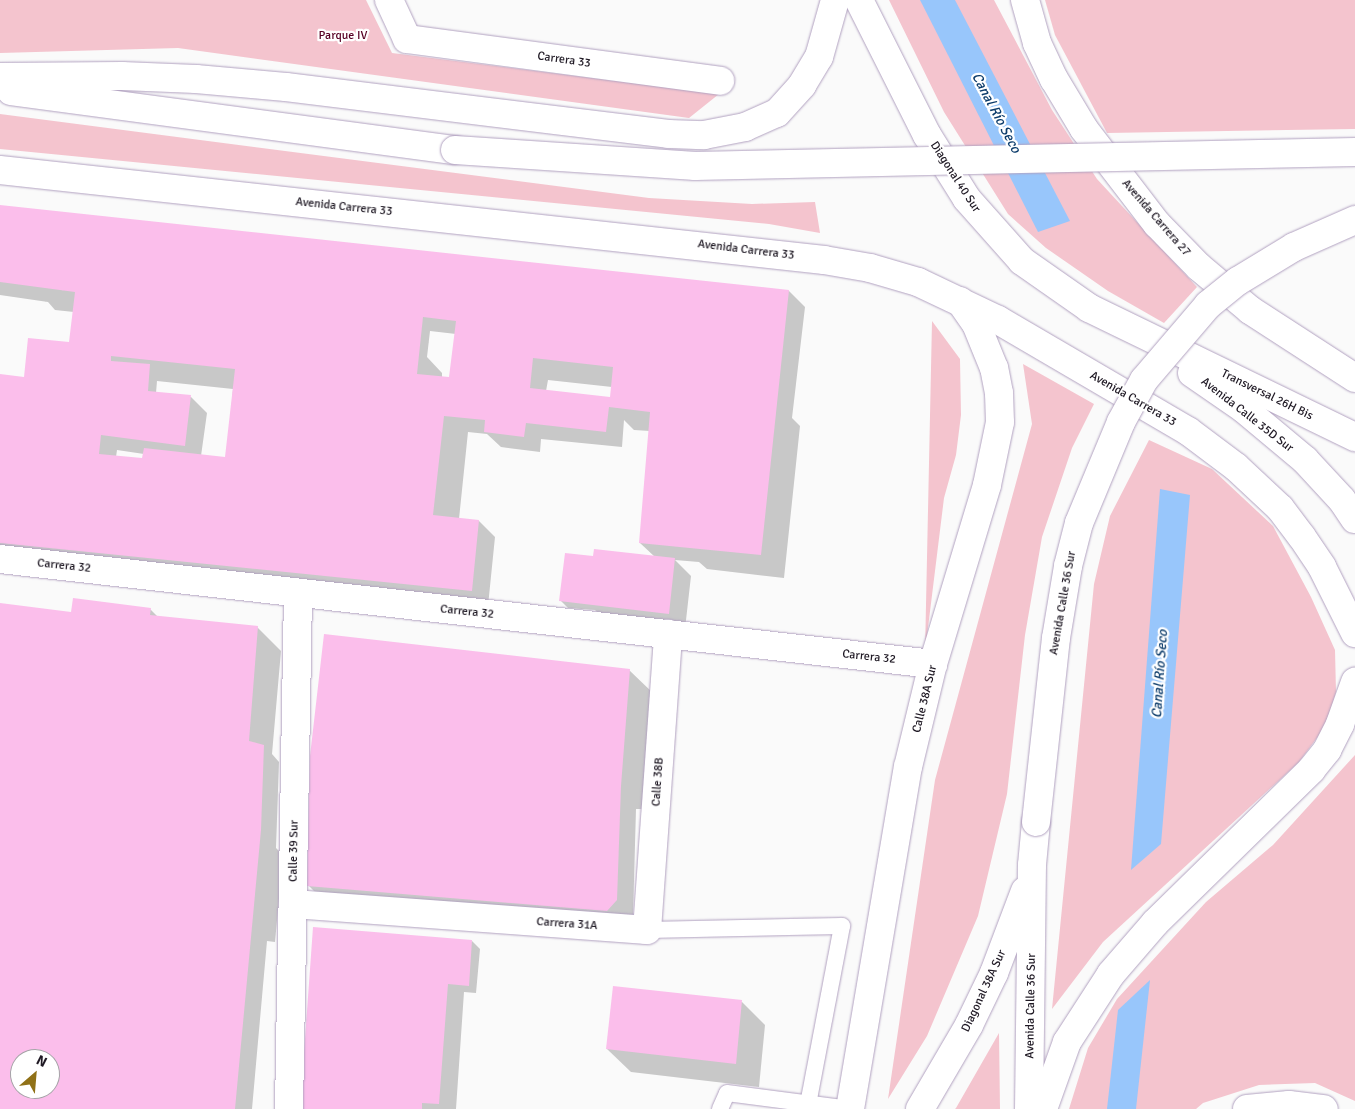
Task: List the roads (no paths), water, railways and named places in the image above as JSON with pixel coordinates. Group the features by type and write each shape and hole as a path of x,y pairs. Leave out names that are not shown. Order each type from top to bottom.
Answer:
{"main road":[{"name":"Carrera 33","path":"389,0 407,39 720,81"},
{"path":"0,77 122,76 196,79 286,87 668,134 704,135 745,127 777,112 802,85 819,57 835,0"},
{"name":"Diagonal 40 Sur","path":"860,0 927,135 972,206 1029,267 1081,303 1126,326"},
{"path":"1017,0 1037,43"},
{"name":"Avenida Carrera 27","path":"1025,0 1037,43 1084,129 1158,224 1199,267 1250,310 1355,378"},
{"path":"0,89 455,150 695,166 1355,152"},
{"name":"Avenida Carrera 33","path":"0,170 824,260 870,268 918,282 960,301 1188,431 1236,467 1280,508 1302,537 1322,567 1355,633"},
{"name":"Avenida Calle 36 Sur","path":"1030,1109 1032,866 1056,638 1068,566 1078,523 1121,422 1144,380 1208,305 1238,281 1294,247 1355,220"},
{"name":"Calle 38A Sur","path":"850,1109 908,767 933,664 987,485 1000,422 999,392 989,353 960,301"},
{"name":"Transversal 26H Bis","path":"1126,326 1355,436"},
{"name":"Avenida Calle 35D Sur","path":"1126,326 1244,409 1305,460 1342,500 1355,519"},
{"name":"Carrera 32","path":"0,559 933,664"},
{"name":"Calle 39 Sur","path":"289,1109 298,593"},
{"name":"Calle 38B","path":"647,930 668,634"},
{"path":"1043,1109 1066,1042 1111,974 1155,923 1311,770 1327,750 1340,724 1355,682"},
{"name":"Diagonal 38A Sur","path":"920,1109 969,1025 994,973 1032,866"},
{"name":"Carrera 31A","path":"293,904 647,930"},
{"path":"1248,1109 1289,1105 1324,1109"}],"lane":[{"name":"Carrera 31A","path":"647,930 842,926 808,1104"},
{"path":"720,1109 727,1093 850,1109"}],"water":[{"name":"Canal Río Seco","path":"920,0 955,0 1070,221 1038,232"},
{"name":"Canal Río Seco","path":"1160,489 1190,495 1161,844 1131,870"},
{"path":"1150,980 1136,1109 1107,1109 1118,1010"}],"park label":[{"name":"Parque IV","path":"343,36"}]}
